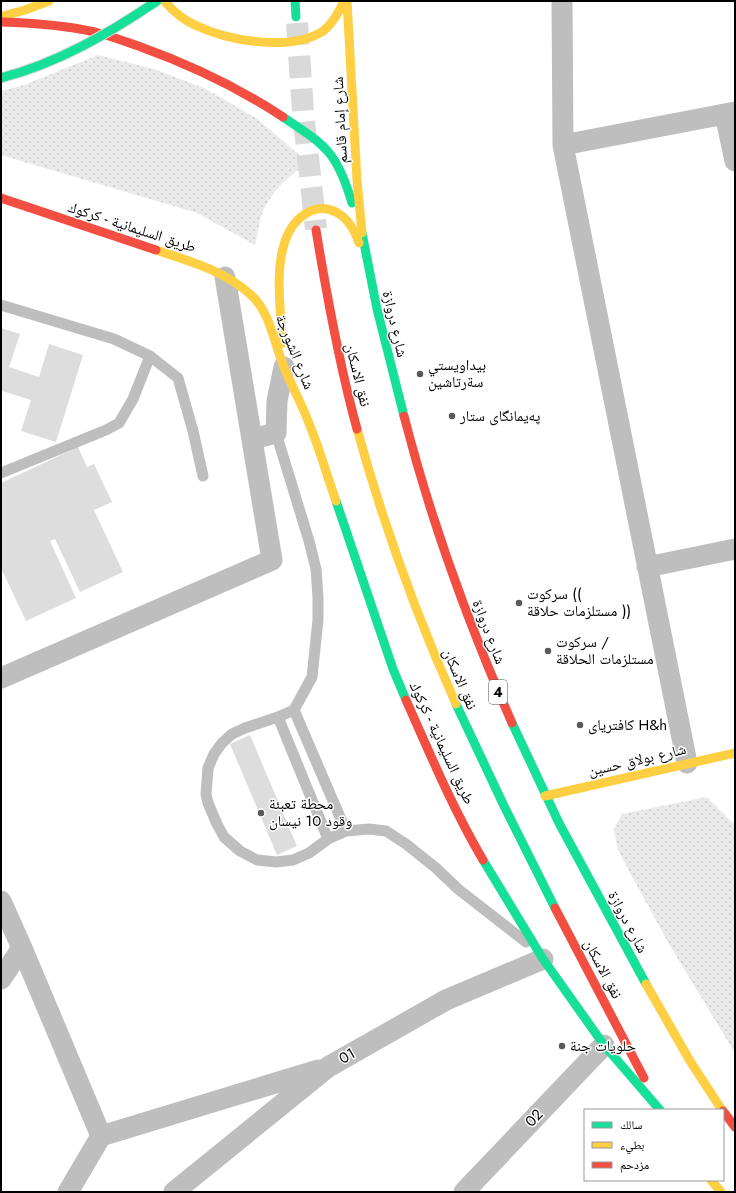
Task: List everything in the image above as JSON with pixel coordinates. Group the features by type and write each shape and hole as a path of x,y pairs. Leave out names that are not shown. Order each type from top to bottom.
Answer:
{"main road":[{"path":"1,78 50,62 90,43 125,23 157,1"},
{"path":"164,1 179,16 199,28 241,39 273,43 299,40 322,32 336,18 346,1"},
{"path":"295,1 296,17"},
{"name":"شارع إمام قاسم","path":"346,1 358,199 363,238"},
{"path":"1,16 25,10 42,2"},
{"path":"1,22 63,26 121,39 205,73 256,100 292,122 323,146 333,158 345,182 363,238"},
{"name":"طريق السليمانية - كركوك","path":"1,198 211,269 249,293"},
{"path":"284,367 280,284 281,263 286,238 294,222 300,216 312,210 324,209 335,212 345,218 358,239 373,290"},
{"name":"نفق الاسكان","path":"316,230 331,318 349,400 371,478 412,599 450,692 499,796 659,1109"},
{"name":"شارع دروازة","path":"363,238 373,290 404,419 452,574 488,669 545,796 652,999 682,1050 722,1109"},
{"name":"شارع الشورجة","path":"249,293 258,302 265,315 284,367 310,425"},
{"name":"طريق السليمانية - كركوك","path":"310,425 393,669 430,755 474,844 540,955 604,1045"},
{"name":"شارع بولاق حسين","path":"545,796 735,753"},
{"path":"604,1045 659,1109"},
{"name":"شارع دروازة","path":"724,1111 735,1127"}],"street":[{"path":"562,1 562,145 687,763"},
{"path":"562,145 730,113 735,161"},
{"path":"1,678 272,560 225,277"},
{"path":"252,439 276,433 277,401 284,367"},
{"path":"647,567 735,549"},
{"path":"1,901 101,1136"},
{"path":"1,979 22,948"},
{"name":"01","path":"174,1192 328,1067 446,1000 540,955"},
{"name":"02","path":"464,1192 604,1045"},
{"path":"68,1192 101,1136 328,1067"}],"lane":[{"path":"1,305 114,339 150,356 178,378 193,431 203,476"},
{"path":"1,473 106,430 119,423 133,399 150,356"},
{"path":"276,433 310,541 316,569 318,620 312,677 294,710 232,734 222,743 214,754 208,768 206,794 208,803 224,837 240,851 257,860 276,862 293,860 309,852 328,838 346,831 386,831 412,848 458,889 540,955"},
{"path":"294,710 346,831"},
{"path":"278,717 328,838"}],"shaded area":[{"path":"98,55 154,69 206,89 256,118 309,163 286,180 273,195 263,212 255,245 197,213 1,155 1,91 24,85"},
{"path":"707,797 735,825 735,1053 669,944 623,860 617,847 614,829 622,814"}],"building":[{"path":"1,328 20,334 9,367 39,377 49,344 83,355 56,442 21,431 31,400 2,391 1,395"},
{"path":"78,447 87,467 94,464 112,502 94,510 123,572 80,592 55,539 50,541 76,598 26,621 1,568 1,483"},
{"path":"250,735 297,846 277,855 230,744"}],"tunnel":[{"path":"297,23 303,112 316,229"}],"traffic: fast":[{"path":"1,78 22,72 62,56 101,36 157,1"},
{"path":"295,1 296,17"},
{"path":"283,117 314,139 330,154 346,184 352,203"},
{"path":"362,233 377,309 404,416"},
{"path":"336,501 393,669 406,700"},
{"path":"456,704 504,806 555,908"},
{"path":"512,723 559,823 646,984"},
{"path":"483,860 543,959 604,1045 659,1109"}],"traffic: slow":[{"path":"3,16 49,1"},
{"path":"164,1 182,18 209,31 224,36 259,42 277,43 310,37 323,31 333,21 344,1"},
{"path":"347,1 357,180 362,233"},
{"path":"283,343 279,276 281,258 285,242 291,228 307,213 317,209 327,209 338,213 348,222 359,243"},
{"path":"156,250 193,262 217,272 240,286 257,301 267,318 280,358 317,444 336,501"},
{"path":"357,429 401,568 427,637 456,704"},
{"path":"545,796 735,753"},
{"path":"646,984 690,1061 721,1109"},
{"path":"712,1181 721,1192"}],"traffic: jam":[{"path":"1,22 60,26 95,32 113,37 196,69 249,96 283,117"},
{"path":"1,198 156,250"},
{"path":"316,230 334,330 357,429"},
{"path":"404,416 438,533 480,648 512,723"},
{"path":"406,700 452,801 483,860"},
{"path":"555,908 644,1078"},
{"path":"724,1112 735,1127"}],"place":[{"name":"بيداويستي سةرتاشين","path":"420,374"},
{"name":"پەیمانگای ستار","path":"452,416"},
{"name":"سركوت (( مستلزمات حلاقة ))","path":"519,603"},
{"name":"سركوت / مستلزمات الحلاقة","path":"548,651"},
{"name":"کافتریای H&h","path":"580,725"},
{"name":"محطة تعبئة وقود 10 نيسان","path":"261,813"},
{"name":"حلویات جنة","path":"562,1046"}]}
